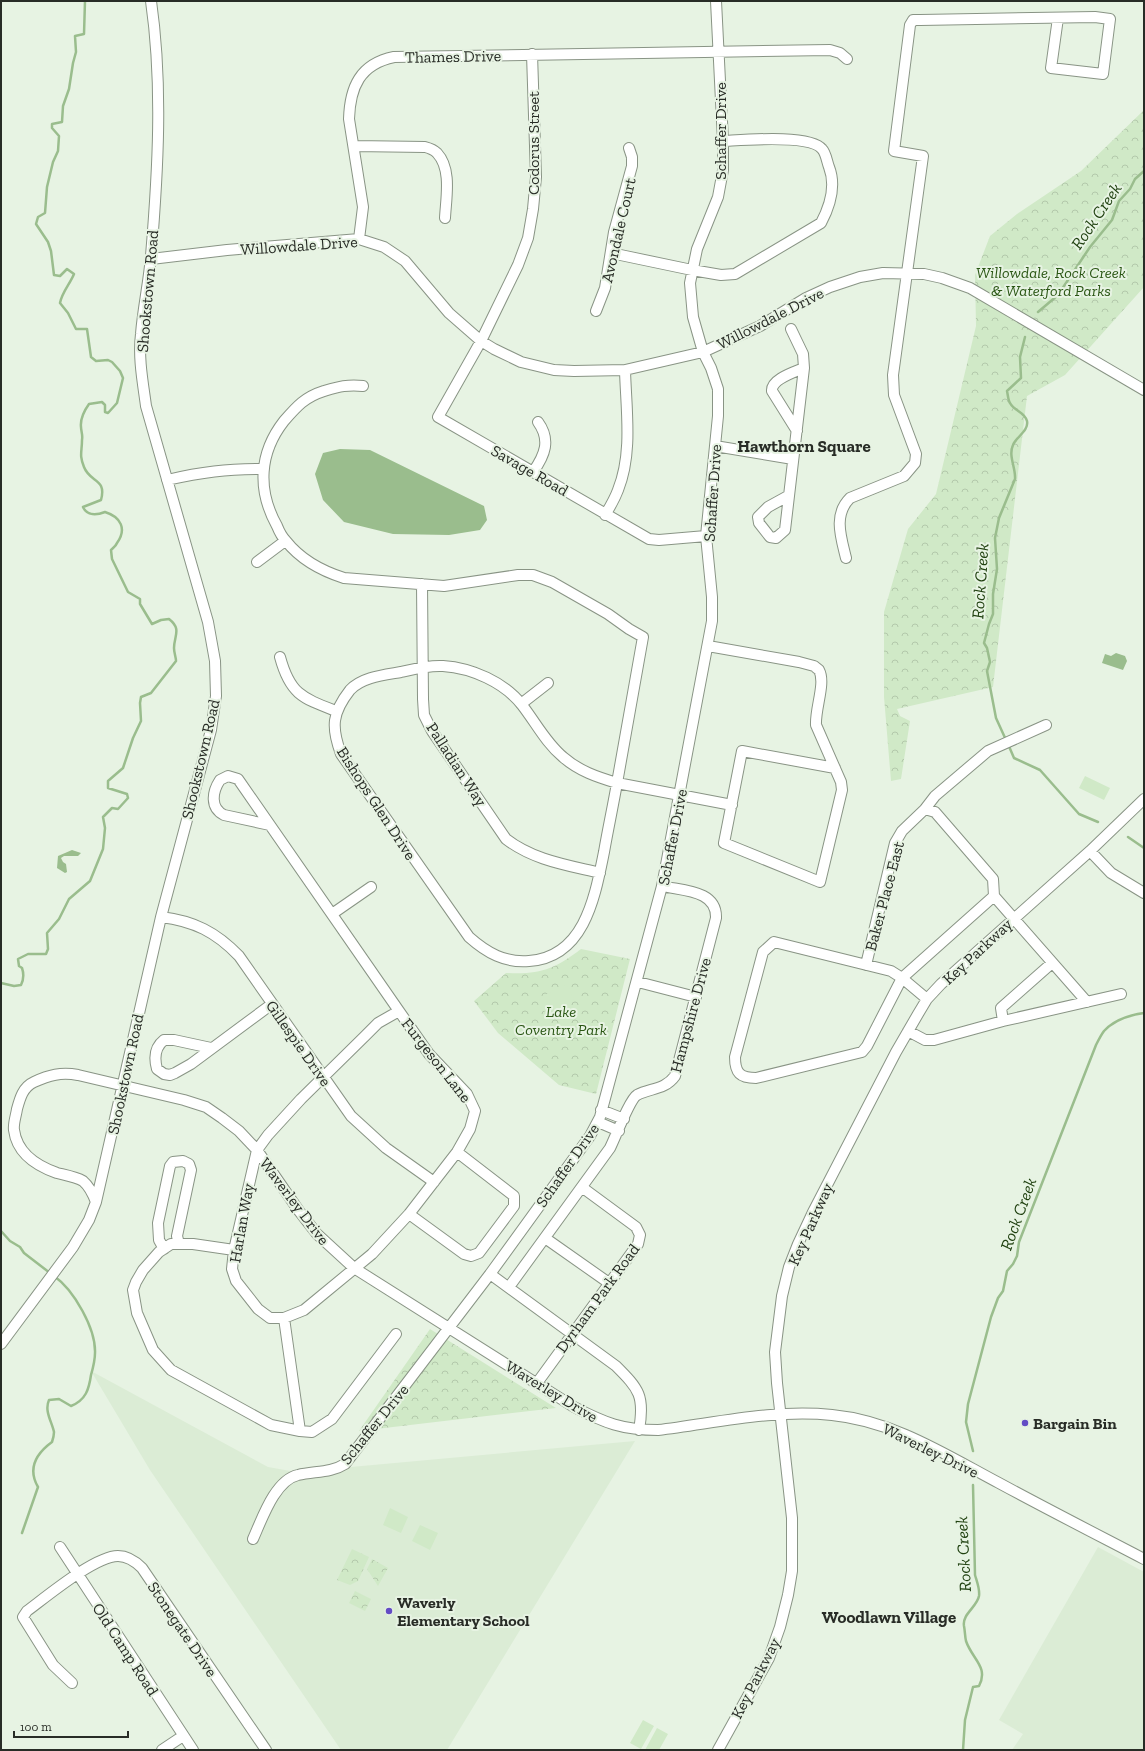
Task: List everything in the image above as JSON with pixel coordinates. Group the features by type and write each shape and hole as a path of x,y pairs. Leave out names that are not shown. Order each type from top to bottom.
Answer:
{"street":[{"name":"Shookstown Road","path":"1,1344 73,1247 89,1220 96,1202 161,917 211,730 216,696 215,661 208,622 146,406 141,374 140,335 151,258 158,169 156,57 151,1"},
{"name":"Schaffer Drive","path":"253,1539 275,1494 284,1483 297,1475 330,1470 345,1464 490,1274 590,1136 598,1122 638,982 662,886 712,621 712,597 706,536 718,416 718,389 711,368 703,352 693,317 690,283 697,248 718,197 722,170 723,141 716,1"},
{"path":"846,558 838,525 843,505 850,498 904,476 915,463 916,454 894,395 893,375 906,272 924,156 894,151 910,25 913,20 1095,17 1110,19 1103,74 1051,68 1058,18"},
{"name":"Thames Drive","path":"359,239 363,207 349,119 351,94 364,71 374,63 394,57 830,50 840,53 847,59"},
{"name":"Codorus Street","path":"481,341 518,265 528,238 536,177 532,54"},
{"path":"611,253 721,275 741,272 821,223 827,212 831,199 832,175 823,150 814,143 798,139 723,141"},
{"path":"354,146 425,147 436,152 443,163 446,177 445,218"},
{"name":"Avondale Court","path":"596,311 605,288 614,232 632,166 632,157 629,148"},
{"name":"Willowdale Drive","path":"151,258 359,239 384,247 405,261 449,313 481,341 506,356 521,362 554,370 574,371 625,370 703,352 760,326 806,298 830,287 860,277 882,273 906,272 924,274 942,278 970,288 1144,390"},
{"path":"788,496 804,368 803,354 791,329"},
{"name":"Savage Road","path":"481,341 438,417 605,515 649,539 658,540 706,536"},
{"path":"796,431 772,391 772,388 775,382 804,368"},
{"path":"605,515 618,490 624,468 626,444 625,370"},
{"path":"363,386 352,384 340,386 316,394 299,403 278,430 268,449 263,469 265,496 285,541 303,558 316,567 344,578 444,586 518,575 533,575 552,582 608,614 643,637 617,783"},
{"path":"534,472 546,449 546,438 543,429 538,422"},
{"path":"715,446 793,459"},
{"path":"167,480 212,471 230,469 263,469"},
{"path":"257,562 285,541"},
{"name":"Palladian Way","path":"422,584 422,699 424,715 432,731 506,839 519,849 537,857 600,873"},
{"path":"708,646 800,662 814,666 819,670 822,680 815,715 816,725 841,782 842,790 820,882 724,843 742,751 834,768"},
{"path":"280,657 285,675 293,688 310,700 336,711"},
{"name":"Bishops Glen Drive","path":"617,783 600,873 589,912 582,927 564,948 552,956 539,960 512,960 497,956 482,949 469,937 341,754 335,738 334,722 336,711 342,700 354,686 373,677 422,667 442,666 462,669 483,676 502,686 521,704 550,745 576,768 592,776 617,783 732,805"},
{"path":"521,704 548,683"},
{"name":"Baker Place East","path":"866,965 895,843 902,831 925,809 935,796 988,751 1046,725"},
{"name":"Furgeson Lane","path":"270,825 224,815 218,812 214,806 213,800 220,780 228,776 238,779 332,914 399,1011 430,1054 467,1094 475,1111 470,1129 457,1152 434,1182 409,1214 372,1254 354,1268"},
{"name":"Key Parkway","path":"718,1750 769,1658 780,1627 792,1571 793,1537 775,1352 782,1296 798,1244 813,1212 908,1031 927,999 941,984 1090,850 1144,799"},
{"path":"925,809 935,812 993,879 994,896 1086,1002"},
{"path":"1090,850 1111,872 1144,893"},
{"name":"Hampshire Drive","path":"509,1287 583,1188 610,1148 619,1131 629,1104 636,1096 666,1086 675,1076 716,918 715,904 704,895 662,886"},
{"path":"332,914 371,887"},
{"path":"927,999 902,978 891,972 774,942 763,952 735,1057 735,1067 740,1075 749,1078 756,1078 862,1052 867,1046 902,978 994,896"},
{"name":"Gillespie Drive","path":"161,917 181,919 210,932 228,945 239,956 351,1116 386,1148 434,1182"},
{"path":"1003,1021 1001,1008 1052,963"},
{"path":"638,982 696,997"},
{"path":"908,1031 925,1040 934,1040 1003,1021 1121,994"},
{"path":"211,1048 174,1040 164,1040 158,1046 156,1052 155,1059 157,1069 164,1074 170,1075 175,1073 211,1048 272,1004"},
{"path":"257,1150 268,1135 301,1099 324,1079 378,1023 399,1011"},
{"path":"103,1173 90,1179 82,1180 55,1172 34,1163 19,1145 14,1130 20,1100 23,1092 32,1083 59,1073 72,1074 123,1085"},
{"name":"Waverley Drive","path":"123,1085 206,1107 239,1131 257,1150 299,1211 317,1234 354,1268 574,1406 603,1422 639,1430 669,1428 780,1413 834,1415 880,1424 904,1433 1144,1559"},
{"path":"601,1110 624,1119"},
{"path":"598,1122 619,1131"},
{"name":"Harlan Way","path":"257,1150 234,1250 232,1269 236,1281 258,1309 270,1318 284,1318"},
{"path":"409,1214 464,1254 471,1256 479,1253 514,1206 514,1196 457,1152"},
{"path":"164,1249 157,1233 159,1216 170,1166 173,1162 183,1160 189,1164 191,1170 177,1236 179,1244"},
{"path":"82,1180 92,1191 96,1202"},
{"name":"Dyrham Park Road","path":"537,1383 638,1244 640,1235 636,1227 583,1188"},
{"path":"546,1238 609,1283"},
{"path":"234,1250 193,1244 171,1244 143,1270 133,1290 137,1313 153,1350 171,1370 271,1425 312,1432 332,1419 396,1334"},
{"path":"300,1431 284,1318 304,1310 354,1268"},
{"path":"490,1274 616,1366 634,1384 639,1393 642,1404 642,1416 639,1430"},
{"name":"Old Camp Road","path":"60,1547 193,1750"},
{"name":"Stonegate Drive","path":"72,1683 53,1665 23,1617 27,1611 100,1560 118,1556 134,1560 142,1568 266,1750"},
{"path":"162,1750 183,1736"}],"shaded area":[{"path":"340,449 370,450 484,506 487,520 480,530 449,535 393,534 344,522 323,500 315,474 323,453"},
{"path":"1116,653 1125,656 1127,661 1123,670 1102,663 1105,654 1111,656"},
{"path":"72,850 81,853 78,856 64,856 61,858 66,864 67,872 65,873 57,868 58,856"},
{"name":"Waverly Elementary School","path":"91,1371 268,1467 296,1472 635,1441 447,1750 341,1750 150,1470"},
{"path":"1098,1547 1144,1572 1144,1750 1012,1750 1023,1734 999,1720"}],"green space":[{"name":"Willowdale, Rock Creek & Waterford Parks","path":"1144,110 1144,287 1065,375 1027,396 993,687 897,709 900,716 910,721 901,779 891,781 884,697 884,612 908,529 936,494 976,326 975,275 990,236 1017,214 1081,171"},
{"path":"1085,776 1110,788 1104,800 1079,788"},
{"name":"Lake Coventry Park","path":"581,949 630,959 596,1094 559,1085 498,1033 474,1001 506,973 537,972 555,966"},
{"path":"567,984 574,1000 546,1014 538,998"},
{"path":"430,1329 556,1408 359,1431"},
{"path":"390,1508 408,1517 401,1533 383,1525"},
{"path":"420,1525 438,1533 430,1550 412,1541"},
{"path":"352,1549 369,1557 358,1581 350,1585 337,1580"},
{"path":"372,1559 388,1568 378,1586 367,1569"},
{"path":"355,1591 371,1599 365,1611 349,1603"},
{"path":"643,1720 654,1726 641,1749 630,1743"},
{"path":"657,1728 668,1734 659,1750 645,1750"}],"waterway":[{"path":"1,983 14,986 21,985 23,981 23,974 22,968 19,966 18,959 28,954 46,954 48,949 47,933 59,919 69,899 90,881 103,849 105,828 103,817 112,808 118,809 128,798 127,794 108,788 108,781 123,768 133,738 141,721 141,697 151,693 176,661 174,648 176,633 175,626 169,619 161,620 152,624 140,604 140,599 128,592 112,559 111,550 116,545 122,533 121,524 111,514 105,512 99,514 90,513 83,507 101,500 102,488 100,484 90,476 82,463 82,418 89,404 102,402 105,405 105,412 108,413 117,403 123,378 120,371 112,362 108,360 96,361 91,357 87,329 76,329 68,313 60,303 62,295 74,274 67,269 60,276 54,275 51,251 48,242 36,224 38,217 45,213 47,187 53,162 58,151 59,136 52,128 52,124 62,122 63,106 69,89 76,52 75,36 84,34 85,1"},
{"name":"Rock Creek","path":"1038,312 1058,295 1090,247 1112,220 1119,201 1130,189 1135,179 1144,171"},
{"name":"Rock Creek","path":"1006,740 996,718 987,671 990,662 987,648 984,643 993,614 993,594 997,569 995,538 999,518 1015,479 1011,453 1013,445 1027,425 1026,418 1010,403 1007,391 1021,378 1020,357 1025,337"},
{"name":"Rock Creek","path":"1008,744 1014,758 1040,770 1079,814 1098,822"},
{"name":"Rock Creek","path":"1128,837 1144,848"},
{"name":"Rock Creek","path":"973,1451 966,1422 968,1404 991,1317 998,1298 1003,1291 1007,1271 1017,1256 1019,1242 1096,1045 1104,1031 1112,1024 1133,1015 1144,1013"},
{"path":"1,1231 10,1241 20,1247 24,1253 50,1273"},
{"path":"22,1533 38,1487 33,1474 35,1462 42,1451 52,1442 54,1432 47,1408 49,1400 59,1399 71,1406 80,1401 88,1389 95,1358 94,1343 88,1322 76,1300 62,1282 54,1276"},
{"name":"Rock Creek","path":"963,1750 965,1720 973,1687 979,1686 982,1679 981,1668 966,1641 964,1626 965,1618 976,1604 979,1596 975,1575 973,1485"}],"place":[{"name":"Bargain Bin","path":"1025,1423"},
{"name":"Waverly Elementary School","path":"389,1611"}],"district":[{"name":"Hawthorn Square","path":"804,446"},
{"name":"Woodlawn Village","path":"889,1617"}]}
